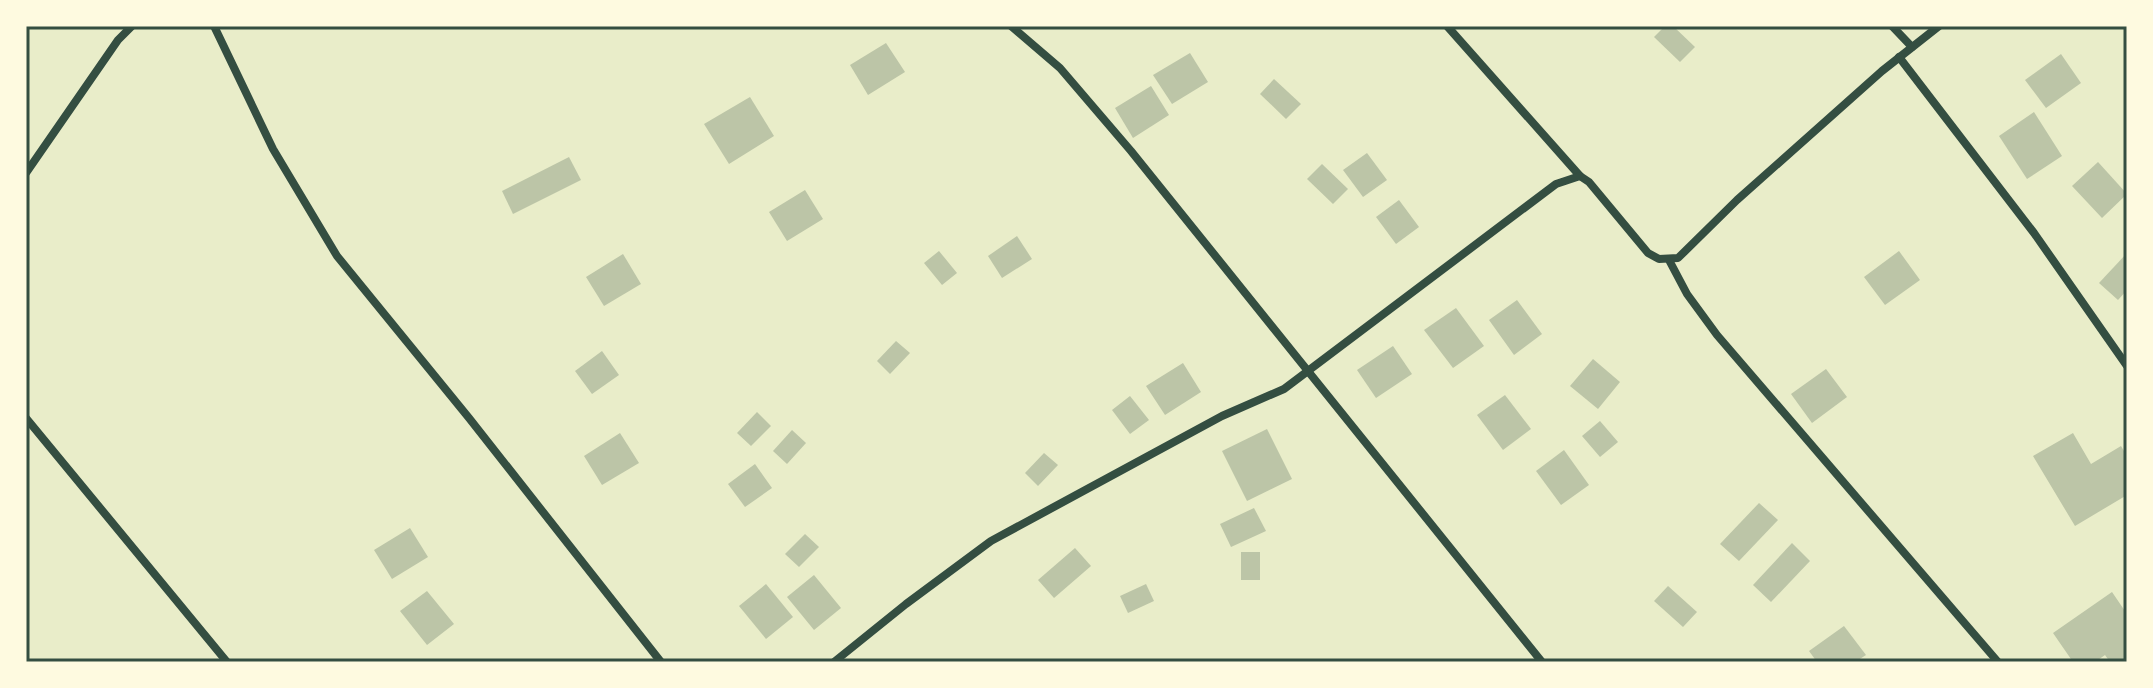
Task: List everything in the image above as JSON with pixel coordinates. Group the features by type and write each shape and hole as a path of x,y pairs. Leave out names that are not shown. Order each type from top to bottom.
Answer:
{"street":[{"path":"26,173 118,40 132,26"},
{"path":"214,26 273,149 337,256 661,662"},
{"path":"1011,26 1074,83 1542,662"},
{"path":"1447,26 1580,176 1589,182 1648,253 1669,260 1678,258 1737,200 1899,57 1939,26"},
{"path":"1892,26 1912,47"},
{"path":"1899,57 2034,233 2127,366"},
{"path":"834,662 991,541 1222,416 1284,389 1309,373 1556,184 1580,176"},
{"path":"1669,260 1687,294 1717,335 1998,662"},
{"path":"26,418 227,662"}],"building":[{"path":"1665,26 1673,26 1695,47 1680,62 1654,37"},
{"path":"886,43 905,72 868,95 850,65"},
{"path":"1190,53 1208,82 1172,104 1153,75"},
{"path":"2061,54 2081,83 2046,108 2025,80"},
{"path":"1274,79 1301,104 1286,119 1260,94"},
{"path":"1151,86 1169,115 1133,138 1115,108"},
{"path":"750,97 774,136 729,164 704,124"},
{"path":"2034,112 2062,156 2027,179 1999,136"},
{"path":"1367,153 1387,180 1363,197 1343,170"},
{"path":"569,157 581,180 513,214 502,191"},
{"path":"2098,162 2127,194 2102,218 2072,186"},
{"path":"1322,164 1348,189 1333,204 1307,179"},
{"path":"805,190 823,219 787,241 769,212"},
{"path":"1399,200 1419,227 1396,244 1376,217"},
{"path":"1017,236 1032,259 1002,278 988,256"},
{"path":"939,251 957,273 942,285 924,263"},
{"path":"1899,251 1920,280 1885,305 1864,277"},
{"path":"2127,253 2127,290 2118,300 2099,283"},
{"path":"623,254 641,284 604,306 586,277"},
{"path":"1517,300 1542,334 1514,355 1489,320"},
{"path":"1456,308 1484,346 1453,368 1424,330"},
{"path":"896,341 910,353 890,374 877,361"},
{"path":"1393,346 1412,374 1376,398 1357,370"},
{"path":"602,351 619,375 592,394 575,371"},
{"path":"1593,359 1620,382 1598,409 1570,386"},
{"path":"1183,363 1201,392 1165,415 1146,386"},
{"path":"1826,369 1847,397 1812,423 1791,394"},
{"path":"1505,395 1531,429 1503,450 1477,415"},
{"path":"1130,396 1149,420 1130,434 1112,410"},
{"path":"757,412 771,426 751,446 737,433"},
{"path":"1600,421 1618,442 1600,457 1582,436"},
{"path":"1267,429 1292,479 1247,501 1222,451"},
{"path":"792,430 806,443 787,464 773,451"},
{"path":"620,433 639,463 602,485 584,456"},
{"path":"2073,433 2091,464 2121,446 2127,456 2127,495 2075,526 2033,456"},
{"path":"1564,450 1589,485 1561,505 1536,471"},
{"path":"1044,453 1058,465 1038,486 1025,473"},
{"path":"755,464 772,488 745,507 728,484"},
{"path":"1759,503 1778,520 1739,561 1720,544"},
{"path":"1254,508 1266,531 1231,547 1220,524"},
{"path":"410,528 428,557 392,579 374,550"},
{"path":"805,534 819,547 799,567 785,554"},
{"path":"1792,543 1810,561 1771,602 1753,585"},
{"path":"1075,548 1091,566 1054,598 1038,580"},
{"path":"1241,552 1260,552 1260,580 1241,580"},
{"path":"814,575 841,608 814,630 787,597"},
{"path":"766,584 793,617 766,639 739,606"},
{"path":"1146,584 1154,601 1128,613 1120,596"},
{"path":"1668,586 1697,612 1683,627 1654,601"},
{"path":"427,591 454,624 427,645 400,611"},
{"path":"2112,592 2127,614 2127,662 2110,662 2105,655 2095,662 2073,662 2053,633"},
{"path":"1844,626 1866,655 1855,662 1817,662 1809,651"}]}
